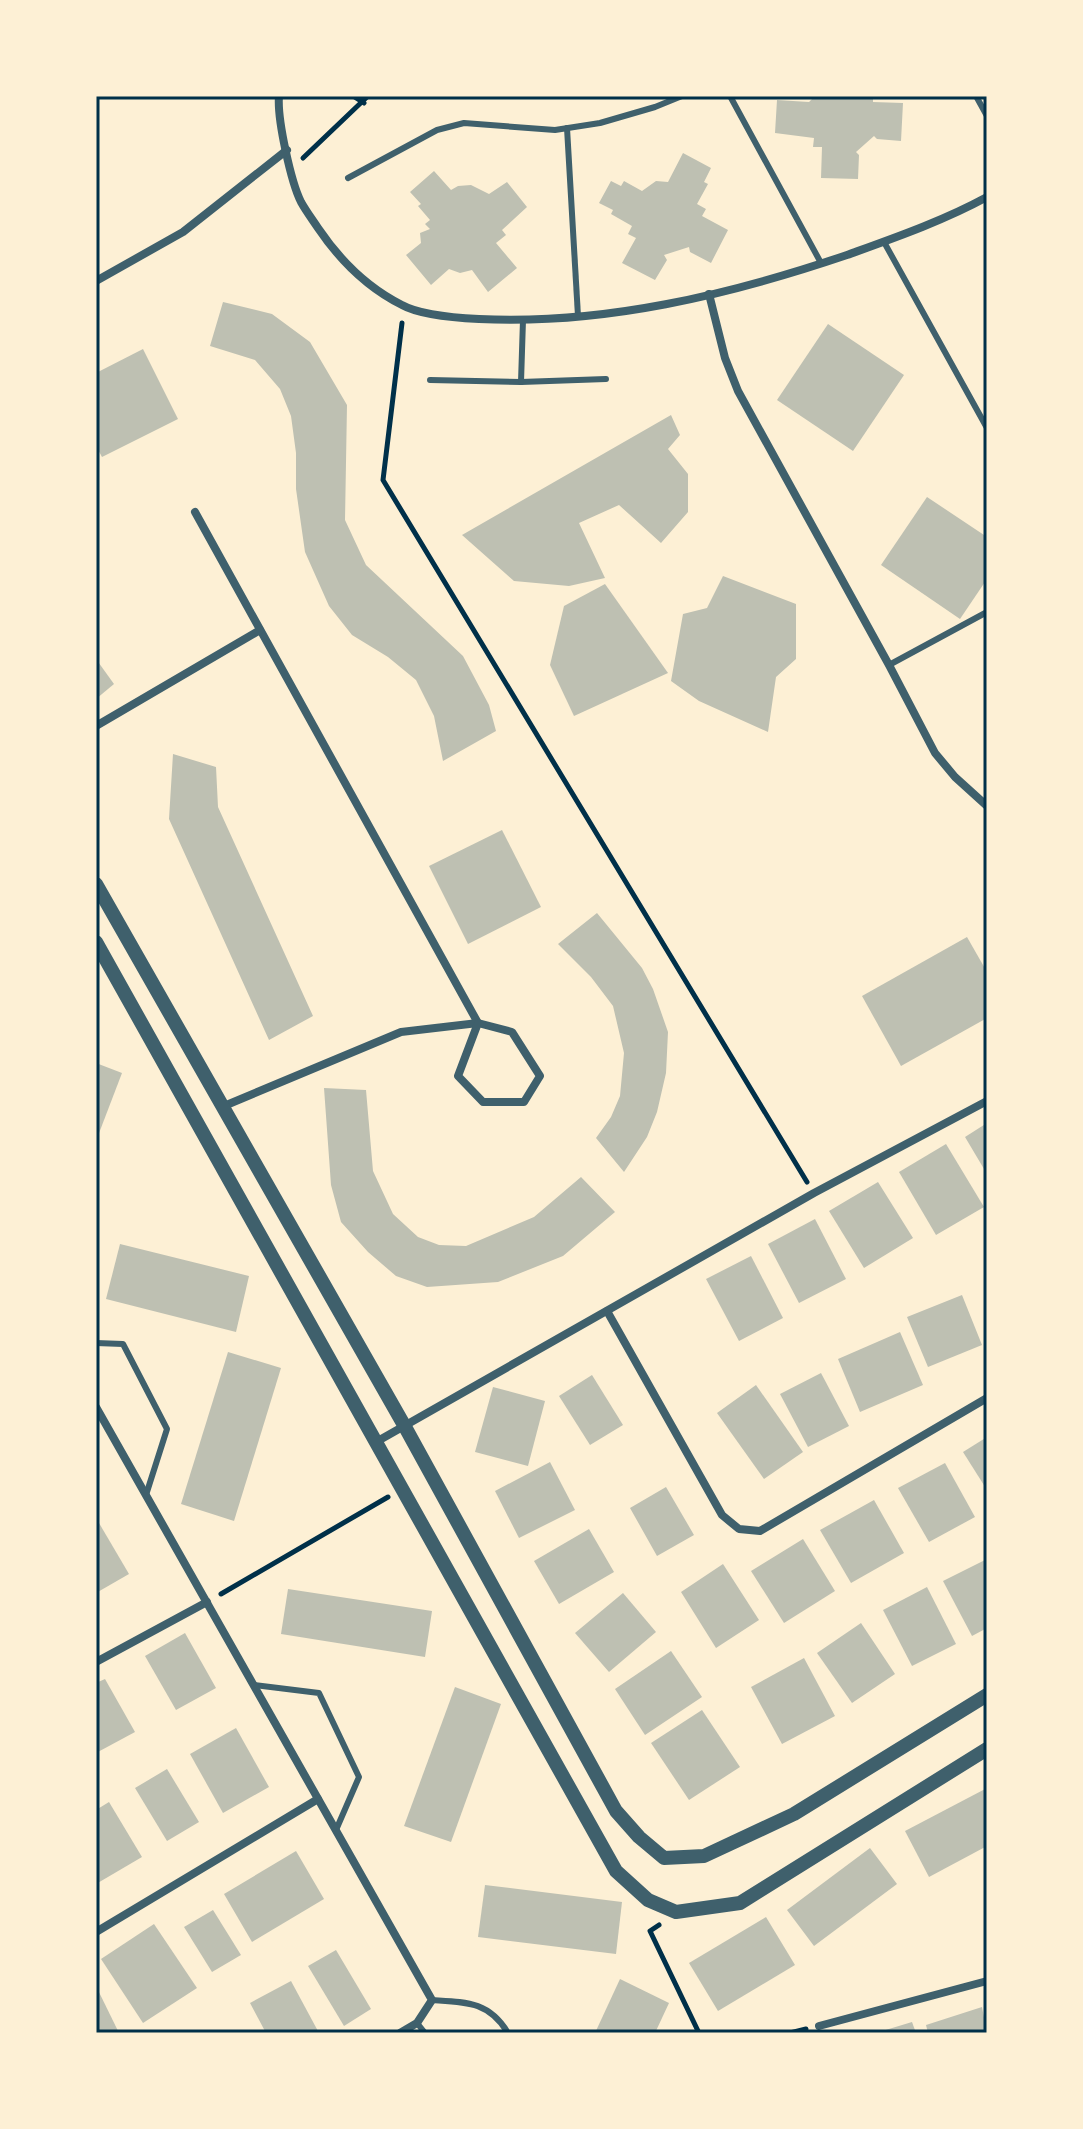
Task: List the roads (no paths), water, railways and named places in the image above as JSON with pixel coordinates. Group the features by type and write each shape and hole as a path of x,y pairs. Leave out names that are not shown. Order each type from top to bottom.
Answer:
{"street":[{"path":"273,96 280,112"},
{"path":"279,96 287,150 300,201 325,239 361,278 404,307 456,318 523,320 649,309 769,280 821,263 884,242 987,197"},
{"path":"96,281 183,232 287,150"},
{"path":"709,294 725,358 738,391 935,753 955,777 987,806"},
{"path":"195,512 478,1023 458,1076 483,1102 524,1102 540,1076 512,1032 478,1023 401,1032 224,1106"},
{"path":"96,726 260,630"},
{"path":"96,884 404,1425 616,1811 639,1837 664,1858 704,1856 794,1814 987,1695"},
{"path":"96,942 616,1871 648,1900 676,1912 740,1903 987,1749"},
{"path":"376,1442 814,1193 987,1101"},
{"path":"607,1311 722,1515 739,1529 760,1531 987,1398"},
{"path":"96,1407 432,2000 417,2023 400,2033"},
{"path":"96,1662 207,1602"},
{"path":"96,1932 318,1799"},
{"path":"819,2026 987,1981"}],"lane":[{"path":"348,178 437,130 464,123 555,130 600,123 682,96"},
{"path":"730,96 821,263"},
{"path":"976,96 987,116"},
{"path":"567,128 578,316"},
{"path":"884,242 987,428"},
{"path":"521,382 523,320"},
{"path":"430,380 521,382 606,379"},
{"path":"889,665 987,612"},
{"path":"96,1343 123,1344 167,1429 146,1495"},
{"path":"254,1685 319,1693 359,1777 336,1830"},
{"path":"432,2000 477,2003 502,2023 508,2033"},
{"path":"417,2023 425,2033"}]}
